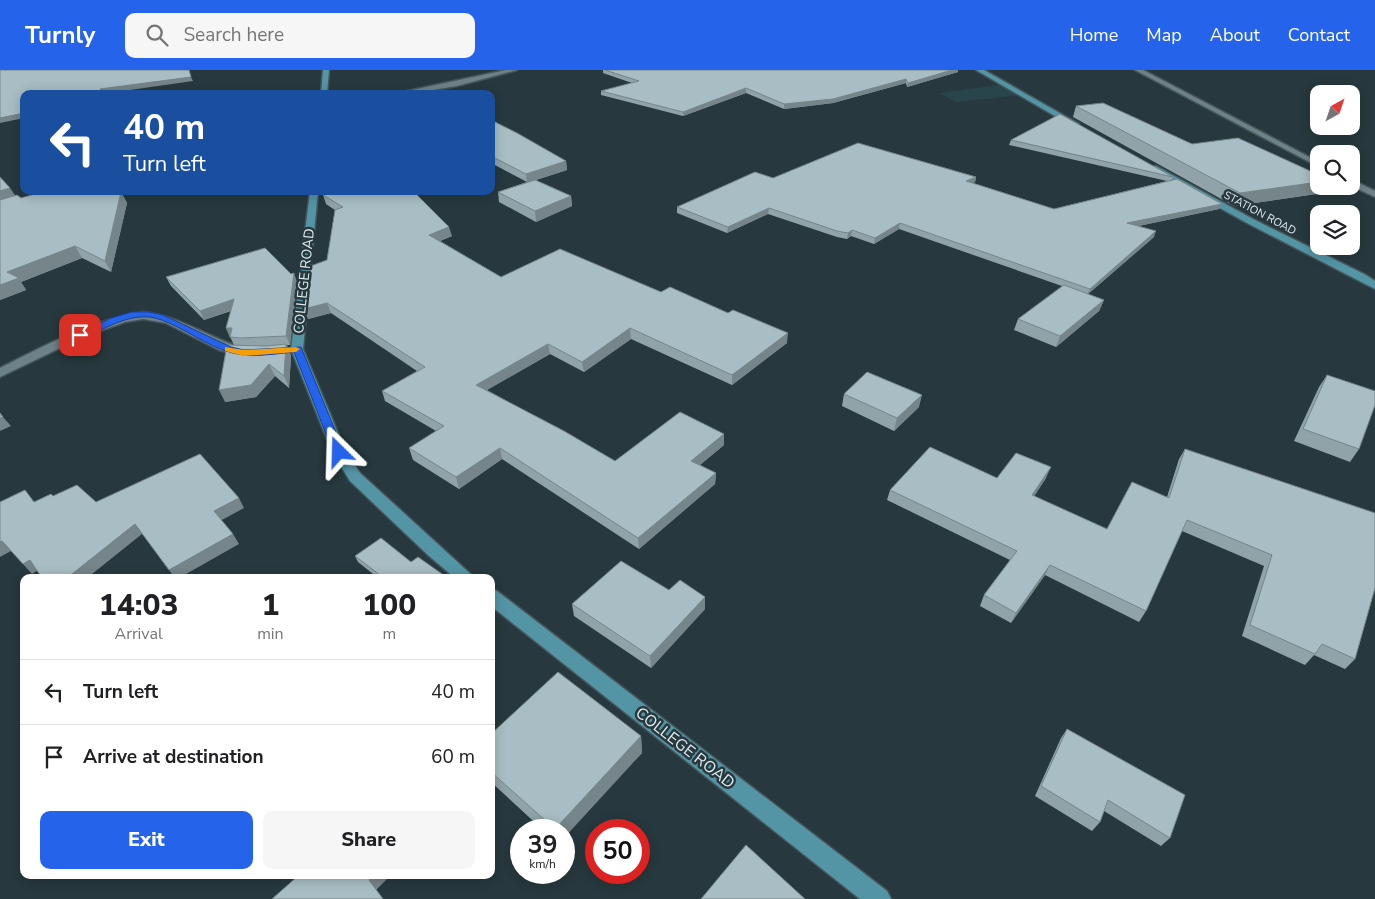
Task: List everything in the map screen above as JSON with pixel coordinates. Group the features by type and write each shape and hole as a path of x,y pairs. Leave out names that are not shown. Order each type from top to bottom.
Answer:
{"main road":[{"path":"324,90 326,70"},
{"path":"979,70 1088,131"},
{"name":"STATION ROAD","path":"1147,164 1250,221 1362,277 1375,286"},
{"name":"COLLEGE ROAD","path":"313,195 293,350 339,452 355,476 435,552 462,574"},
{"name":"COLLEGE ROAD","path":"495,599 879,899"}],"street":[{"path":"420,90 457,84 514,70"},
{"path":"1138,70 1310,160"},
{"path":"1360,186 1375,194"},
{"path":"0,373 114,320 132,315 160,317 228,349 244,353 263,353"}],"shaded area":[{"path":"999,85 1020,95 956,102 939,93"}],"building":[{"path":"0,70 189,70 191,77 100,89 102,90 20,90 20,114 0,118"},
{"path":"605,70 952,70 908,83 906,79 833,99 784,104 746,88 683,112 601,91 639,81"},
{"path":"1103,103 1192,144 1238,138 1310,171 1310,183 1240,193 1076,106"},
{"path":"1060,114 1173,177 1011,140"},
{"path":"495,122 566,161 526,174 495,158"},
{"path":"858,143 976,177 966,181 1054,209 1177,179 1222,204 1127,223 1156,231 1090,289 900,223 875,238 852,230 848,233 837,231 769,208 728,227 677,207 755,172 773,178"},
{"path":"0,177 10,188 0,191"},
{"path":"535,180 571,196 535,211 498,192"},
{"path":"17,195 21,198 32,195 120,195 105,261 75,246 7,272 19,278 0,285 0,200"},
{"path":"323,195 417,195 449,227 429,235 501,277 560,249 661,292 670,287 728,313 733,310 788,333 732,375 630,328 582,362 548,344 476,385 564,431 615,461 680,412 724,434 691,461 716,473 638,538 500,448 456,477 409,448 444,426 382,391 425,367 327,303 304,309 308,267 327,260 335,210 343,207"},
{"path":"265,248 291,274 294,273 286,336 230,337 232,328 226,328 234,299 200,311 166,277"},
{"path":"1064,285 1104,300 1060,336 1018,319"},
{"path":"286,344 284,376 269,364 251,385 219,390 227,345 267,346"},
{"path":"867,372 922,395 897,418 844,394"},
{"path":"1327,375 1375,391 1375,405 1359,449 1303,429"},
{"path":"930,447 997,478 1016,453 1051,467 1032,495 1107,529 1132,482 1169,498 1185,449 1375,513 1375,588 1355,659 1322,644 1315,654 1250,625 1272,555 1187,520 1146,611 1050,565 1016,613 984,595 1017,551 890,490"},
{"path":"200,454 239,498 214,511 233,534 169,570 135,524 72,574 39,574 30,560 23,564 2,541 0,542 0,502 25,490 34,502 77,485 96,502"},
{"path":"381,538 411,562 418,557 442,574 379,574 355,556"},
{"path":"621,561 669,590 680,580 705,597 650,656 572,604"},
{"path":"558,672 641,736 564,819 544,819 495,776 495,730"},
{"path":"1067,729 1185,795 1170,838 1108,800 1100,822 1041,786"},
{"path":"746,845 805,899 701,899"},
{"path":"294,879 370,879 383,899 272,899"}],"slow traffic":[{"path":"228,349 244,353 263,353 296,349"}],"route":[{"path":"80,335 114,320 132,315 149,314 160,317 228,349 244,353 298,349 339,452"}]}
